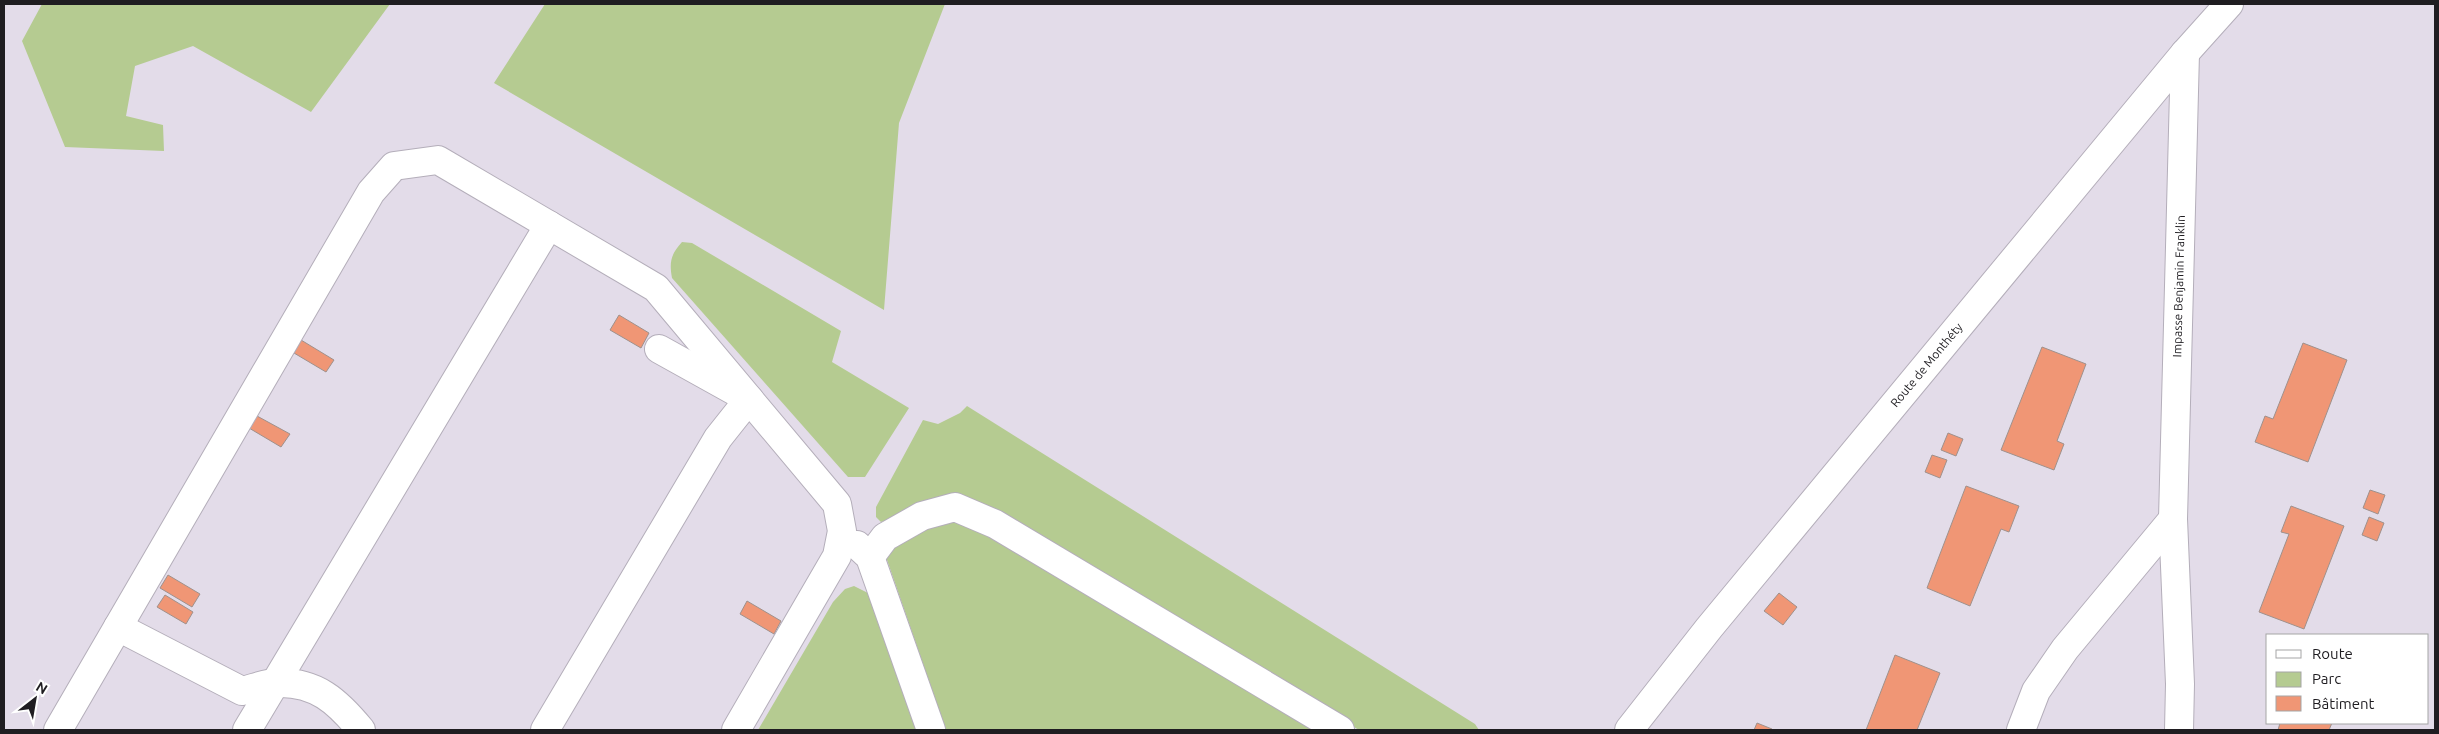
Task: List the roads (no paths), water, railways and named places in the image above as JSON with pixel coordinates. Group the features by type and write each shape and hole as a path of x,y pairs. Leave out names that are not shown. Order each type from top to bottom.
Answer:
{"street":[{"name":"Route de Monthéty","path":"1630,730 1709,628 2185,53 2229,4"},
{"name":"Impasse Benjamin Franklin","path":"2179,730 2180,684 2173,519 2185,53"},
{"path":"58,730 371,192 394,166 438,160 656,288 838,504 842,531 837,556 736,730"},
{"path":"247,730 548,225"},
{"path":"659,349 749,399"},
{"path":"545,730 718,438 749,399"},
{"path":"870,558 885,537 922,516 955,508 995,524 1340,730"},
{"path":"2021,730 2036,690 2065,649 2173,519"},
{"path":"842,531 870,558 931,730"},
{"path":"118,627 242,691 276,683 314,687 346,711 361,730"}]}
